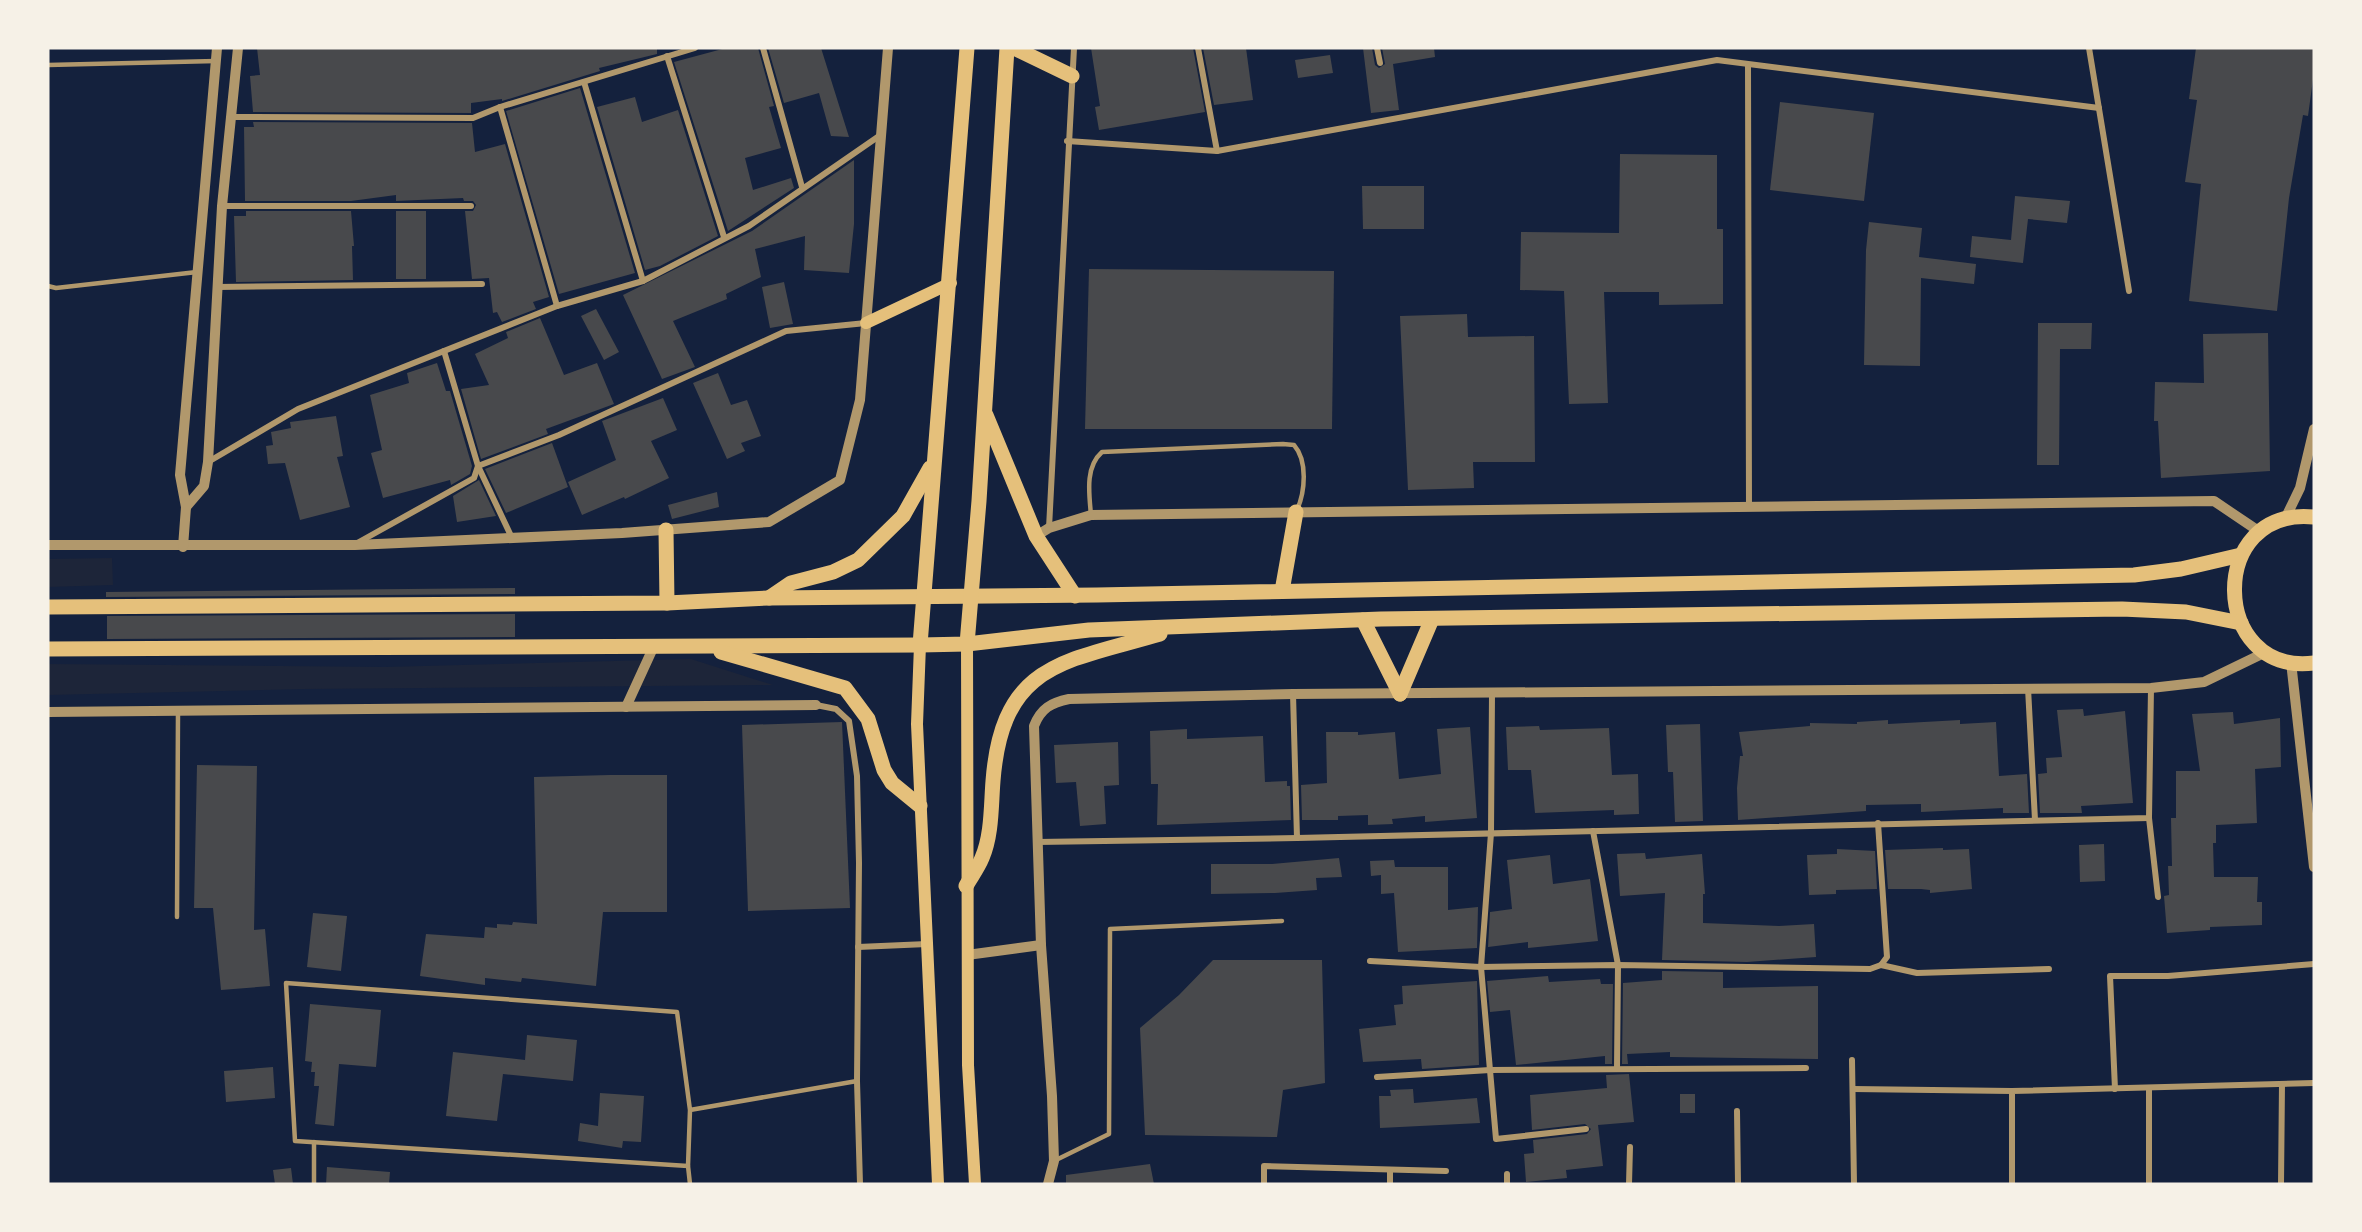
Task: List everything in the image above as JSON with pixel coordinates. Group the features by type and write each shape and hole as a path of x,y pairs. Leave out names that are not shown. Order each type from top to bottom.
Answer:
{"main road":[{"path":"938,1184 917,724 920,645 933,463 951,283 967,48"},
{"path":"975,1184 968,1065 967,644 1007,48"},
{"path":"1014,48 1072,76"},
{"path":"866,323 951,283"},
{"path":"984,409 1075,596"},
{"path":"769,598 790,584 833,572 858,560 903,516 933,463"},
{"path":"1282,591 1296,512"},
{"path":"2314,517 2285,519 2260,532 2241,555 2234,578 2234,601 2241,623 2252,640 2266,652 2291,662 2314,663"},
{"path":"666,530 667,603"},
{"path":"48,607 667,603 769,598 1075,596 2134,574 2181,570 2241,555"},
{"path":"48,649 920,645 967,644 1089,630 1363,620 2122,609 2186,612 2241,623"},
{"path":"1400,694 1432,619"},
{"path":"1363,620 1400,694"},
{"path":"966,886 982,859 988,837 993,776 1002,724 1025,687 1056,664 1183,627"},
{"path":"701,646 845,687 868,719 884,770 892,783 920,806"}],"street":[{"path":"183,547 186,507 180,475 217,48"},
{"path":"186,507 204,486 208,462 222,206 233,117 238,48"},
{"path":"233,117 473,118 501,107 695,48"},
{"path":"763,48 802,187"},
{"path":"48,545 183,547 355,544 666,530 769,522 840,480 860,400 883,134 888,48"},
{"path":"1074,48 1042,532 1091,515 2214,501 2260,532"},
{"path":"1198,48 1217,151"},
{"path":"1377,48 1380,63"},
{"path":"2089,48 2129,291"},
{"path":"667,56 724,237"},
{"path":"1067,141 1217,151 1717,60 1748,66 2099,108"},
{"path":"1748,66 1749,507"},
{"path":"584,82 643,281"},
{"path":"501,107 557,306"},
{"path":"208,462 298,409 557,306 643,281 716,246 724,237 749,226 802,187 883,134"},
{"path":"222,206 471,207"},
{"path":"217,287 482,284"},
{"path":"478,466 559,435 786,332 866,323"},
{"path":"444,351 478,466 512,538"},
{"path":"2285,519 2300,488 2314,429"},
{"path":"355,544 474,478 478,466"},
{"path":"626,707 654,646"},
{"path":"1048,1184 1053,1161 1041,945 1034,726 1044,708 1053,703 1069,699 1293,694 2151,688 2204,682 2266,652"},
{"path":"2291,662 2314,867"},
{"path":"2028,688 2035,820"},
{"path":"2151,688 2149,818 2158,897"},
{"path":"1293,694 1297,838"},
{"path":"1492,694 1491,833 1481,967 1496,1139 1586,1129"},
{"path":"48,712 816,705 836,709 849,721 857,776 857,1081 861,1184"},
{"path":"1038,842 2149,818"},
{"path":"1878,823 1887,957 1881,965"},
{"path":"1593,831 1618,965 1617,1069"},
{"path":"858,947 927,944"},
{"path":"968,955 1041,945"},
{"path":"1370,961 1481,967 1618,965 1870,969 1881,965 1917,973 2049,969"},
{"path":"2115,1089 2110,976 2168,976 2314,964"},
{"path":"1852,1060 1854,1184"},
{"path":"1377,1077 1490,1070 1806,1068"},
{"path":"1853,1089 2012,1091 2314,1083"},
{"path":"2281,1184 2282,1084"},
{"path":"2149,1088 2150,1184"},
{"path":"2012,1091 2012,1184"},
{"path":"1737,1111 1738,1184"},
{"path":"1629,1184 1630,1147"},
{"path":"1264,1184 1264,1166 1446,1171"},
{"path":"1390,1170 1390,1184"},
{"path":"1507,1174 1507,1184"}],"lane":[{"path":"48,65 216,61"},
{"path":"48,286 56,288 197,272"},
{"path":"1091,515 1090,470 1094,459 1102,452 1284,444 1294,445 1301,453 1302,495 1296,512"},
{"path":"177,918 178,711"},
{"path":"1053,1161 1109,1134 1110,929 1282,921"},
{"path":"688,1166 295,1141 286,983 676,1012 690,1110 688,1166 690,1184"},
{"path":"690,1110 857,1081"},
{"path":"314,1142 314,1184"}],"shaded area":[{"path":"112,558 113,585 48,587 48,559"},
{"path":"691,659 773,685 305,689 48,695 48,664 385,667"}],"building":[{"path":"257,48 657,48 657,54 599,68 600,71 502,101 502,99 471,103 471,113 253,112 250,76 260,75"},
{"path":"726,48 758,48 774,106 769,107 781,148 745,158 753,190 791,178 794,188 728,231 674,62"},
{"path":"768,48 821,48 849,137 831,136 819,93 784,103"},
{"path":"1091,48 1193,48 1205,112 1099,130 1095,107 1100,106"},
{"path":"1203,48 1246,48 1253,100 1214,105"},
{"path":"1363,48 1372,48 1375,65 1379,68 1385,64 1382,48 1434,48 1435,57 1393,64 1399,110 1371,113"},
{"path":"2196,48 2314,48 2314,72 2308,116 2303,115 2289,198 2277,311 2189,301 2201,184 2185,182 2197,100 2189,99"},
{"path":"1330,55 1333,73 1298,78 1295,60"},
{"path":"580,88 635,273 559,294 506,111"},
{"path":"635,97 642,122 678,110 718,236 660,266 645,270 597,107"},
{"path":"1780,102 1874,113 1864,201 1770,190"},
{"path":"253,122 472,123 475,152 505,144 549,297 533,302 536,309 502,322 497,312 493,313 489,278 472,279 465,211 473,211 476,205 473,201 464,201 463,198 396,201 396,195 351,201 245,201 244,127 254,127"},
{"path":"1620,154 1717,155 1717,229 1723,229 1723,304 1659,305 1659,292 1604,292 1608,403 1569,404 1564,291 1520,290 1521,232 1619,233"},
{"path":"854,160 854,224 849,273 804,270 805,236 755,249 761,277 726,294 727,299 673,321 695,367 662,379 623,295 752,231"},
{"path":"1362,186 1424,186 1424,229 1363,229"},
{"path":"2015,196 2070,201 2067,223 2028,219 2023,263 1970,257 1972,236 2011,240"},
{"path":"246,211 351,211 354,246 352,246 353,280 236,282 234,216 246,216"},
{"path":"396,211 426,211 426,279 396,279"},
{"path":"1869,222 1922,228 1919,257 1976,264 1974,284 1921,278 1920,366 1864,365 1866,250"},
{"path":"1089,269 1334,271 1332,429 1085,429"},
{"path":"784,282 793,324 770,328 762,287"},
{"path":"596,309 619,352 604,360 581,316"},
{"path":"1467,314 1468,337 1534,336 1535,462 1473,462 1474,488 1408,490 1400,316"},
{"path":"540,318 564,375 597,363 614,404 546,429 548,434 481,459 461,389 489,385 475,354 508,338 506,332"},
{"path":"2038,323 2092,323 2091,349 2060,349 2059,465 2037,465"},
{"path":"2268,333 2270,471 2161,478 2158,421 2154,421 2155,382 2204,383 2203,334"},
{"path":"437,363 446,391 450,391 472,466 470,474 451,485 450,480 383,498 371,453 382,450 370,395 409,383 407,373"},
{"path":"718,373 731,405 747,400 761,436 741,443 745,451 727,459 693,383"},
{"path":"663,398 677,430 651,441 669,478 625,499 624,497 582,515 568,482 616,460 602,421"},
{"path":"336,416 343,456 337,457 350,507 300,520 285,463 268,464 266,446 273,445 271,432 291,428 290,422"},
{"path":"552,443 568,487 506,513 485,469"},
{"path":"479,480 496,516 457,522 453,496"},
{"path":"717,492 719,507 672,519 668,505"},
{"path":"515,588 515,594 106,597 106,592"},
{"path":"515,614 515,637 107,639 107,616"},
{"path":"2083,709 2084,716 2125,711 2133,803 2081,806 2082,813 2040,813 2038,774 2047,773 2046,758 2062,757 2057,710"},
{"path":"2233,712 2234,724 2280,718 2281,767 2255,769 2257,823 2216,825 2216,843 2213,843 2214,877 2258,877 2257,902 2262,902 2262,925 2210,927 2210,930 2167,933 2164,896 2169,895 2168,866 2172,866 2171,818 2176,818 2176,771 2200,771 2192,714"},
{"path":"1888,720 1888,724 1960,720 1960,724 1996,722 1999,776 2027,774 2029,813 2003,813 2003,808 1921,812 1921,804 1866,805 1866,811 1738,820 1737,788 1740,756 1743,756 1739,732 1810,726 1810,723 1857,724 1857,722"},
{"path":"842,722 850,908 748,911 742,725"},
{"path":"1700,724 1703,821 1675,822 1673,772 1668,772 1666,725"},
{"path":"1539,726 1540,730 1609,728 1612,775 1638,774 1639,814 1614,815 1614,810 1535,813 1531,770 1508,770 1506,727"},
{"path":"1470,727 1477,818 1425,822 1425,816 1392,819 1393,824 1368,825 1368,815 1338,816 1338,820 1302,820 1301,785 1327,783 1326,732 1358,732 1358,735 1395,732 1399,779 1441,774 1437,729"},
{"path":"1187,729 1187,739 1263,736 1265,782 1287,781 1287,786 1290,786 1291,820 1157,825 1158,784 1151,784 1150,731"},
{"path":"1118,742 1119,785 1104,786 1106,824 1080,826 1076,782 1056,783 1054,745"},
{"path":"197,765 257,766 254,930 265,929 270,986 221,990 213,908 194,908"},
{"path":"667,775 667,912 603,912 596,986 522,978 521,982 485,978 485,985 420,976 426,934 484,938 485,927 497,928 497,924 512,925 513,922 537,924 534,777"},
{"path":"2104,844 2105,881 2080,882 2079,845"},
{"path":"1943,848 1943,850 1969,849 1972,889 1930,893 1930,890 1921,889 1888,889 1885,850"},
{"path":"1837,849 1875,851 1877,889 1836,890 1836,894 1809,895 1807,855 1837,854"},
{"path":"1645,853 1646,859 1702,854 1705,894 1703,894 1703,923 1779,926 1814,924 1816,957 1747,962 1662,960 1665,893 1620,896 1617,854"},
{"path":"1550,855 1553,884 1590,879 1598,941 1528,948 1528,942 1488,947 1490,912 1512,909 1507,860"},
{"path":"1339,858 1342,877 1316,878 1317,890 1211,894 1211,864 1272,864"},
{"path":"1394,860 1395,867 1448,867 1448,910 1478,907 1477,948 1398,952 1394,893 1381,894 1381,875 1371,876 1370,861"},
{"path":"313,913 347,916 341,971 307,967"},
{"path":"1213,960 1322,960 1325,1083 1283,1090 1277,1137 1145,1135 1140,1028 1179,995"},
{"path":"1662,971 1723,972 1723,988 1818,986 1818,1059 1670,1057 1670,1052 1627,1054 1628,1064 1622,1064 1623,983 1662,980"},
{"path":"1548,976 1549,982 1600,979 1601,984 1613,984 1612,1064 1605,1064 1605,1056 1516,1065 1510,1010 1490,1012 1487,981"},
{"path":"1477,981 1479,1065 1422,1069 1421,1059 1363,1062 1359,1029 1396,1025 1394,1005 1403,1004 1402,986"},
{"path":"310,1004 381,1010 376,1067 339,1064 334,1126 315,1124 319,1086 314,1086 315,1072 311,1072 312,1062 305,1061"},
{"path":"527,1035 577,1040 573,1081 503,1074 497,1121 446,1116 453,1052 525,1060"},
{"path":"273,1067 275,1098 226,1102 224,1071"},
{"path":"1629,1074 1634,1122 1598,1125 1603,1166 1566,1170 1567,1178 1526,1182 1524,1154 1534,1153 1533,1140 1587,1134 1591,1129 1585,1124 1532,1130 1530,1095 1607,1088 1606,1075"},
{"path":"1413,1089 1414,1103 1477,1098 1480,1123 1380,1128 1379,1096 1391,1096 1390,1090"},
{"path":"600,1093 644,1096 641,1142 623,1141 622,1148 578,1141 580,1123 598,1126"},
{"path":"1680,1094 1695,1094 1695,1113 1680,1113"},
{"path":"1150,1164 1154,1184 1066,1184 1066,1175"},
{"path":"327,1167 390,1172 389,1184 326,1184"},
{"path":"291,1168 293,1184 275,1184 273,1170"}]}
